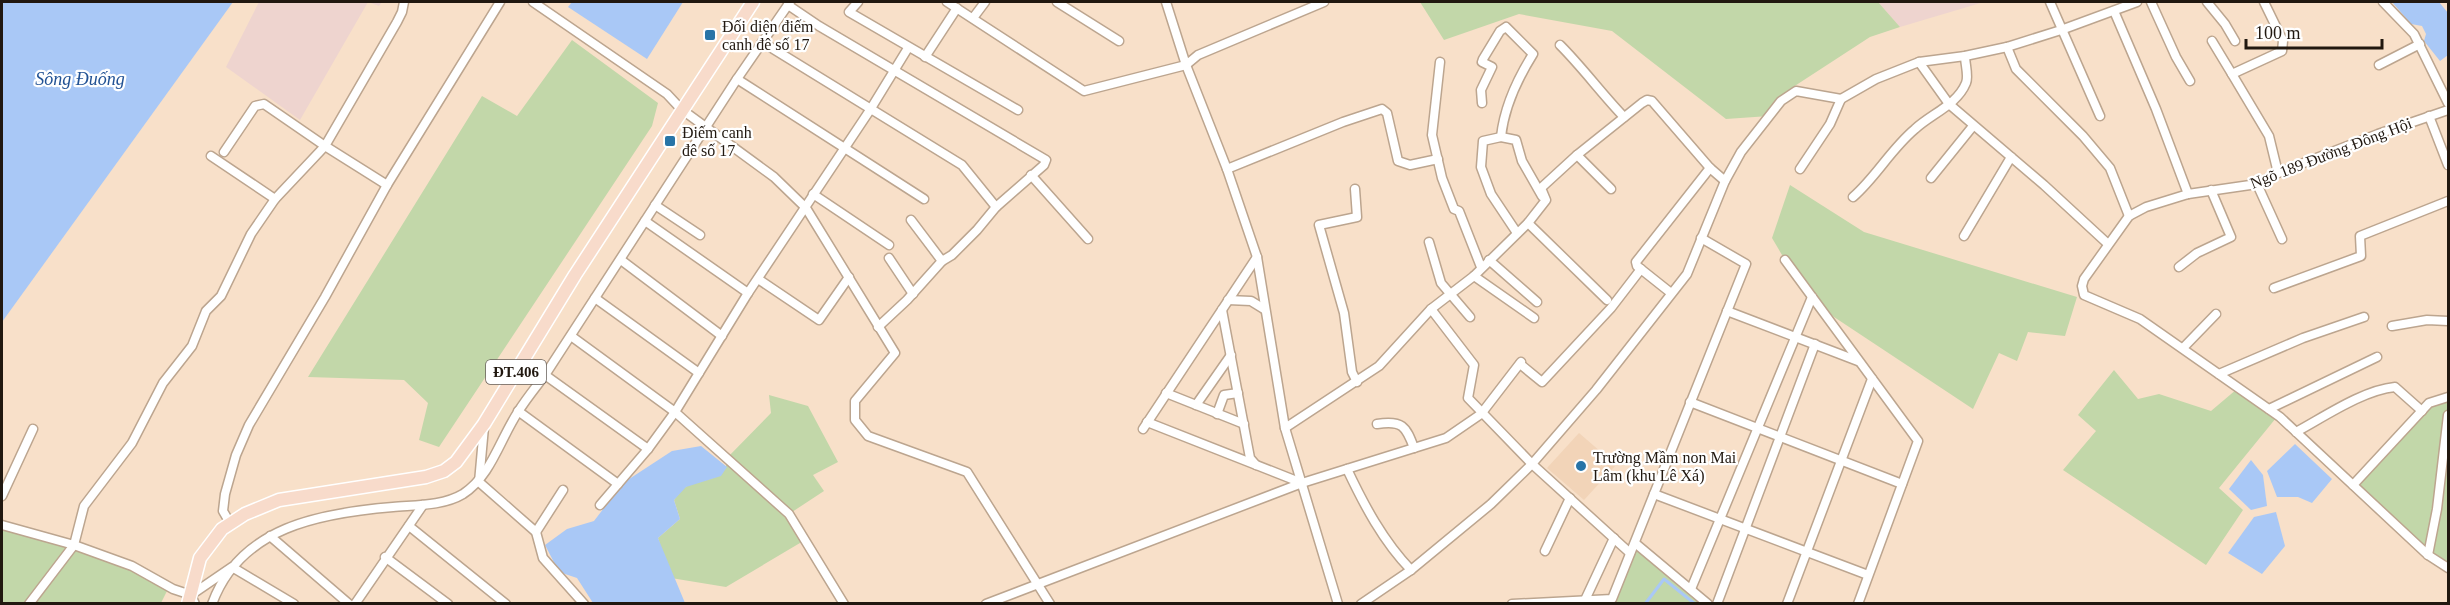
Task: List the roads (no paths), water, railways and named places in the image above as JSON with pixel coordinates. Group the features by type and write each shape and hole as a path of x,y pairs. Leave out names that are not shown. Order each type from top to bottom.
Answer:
{"main road":[{"name":"ĐT.406","path":"191,601 200,558 222,529 244,514 279,500 439,473 456,462 484,424 575,275 681,109 753,2"}],"street":[{"path":"29,603 74,545 84,506 132,443 164,383 192,346 206,310 221,296 251,234 275,200 325,146 402,12 404,2"},
{"path":"230,523 224,511 225,494 236,454 249,425 321,305 387,185 500,2"},
{"path":"533,2 667,94 681,109 774,177 806,208 895,353 855,401 855,420 868,436 967,472 1050,603"},
{"path":"858,2 849,12 1018,111"},
{"path":"947,2 1084,91 1186,64 1198,55 1324,2"},
{"path":"973,18 985,2"},
{"path":"1057,2 1119,41"},
{"path":"1166,2 1186,64 1227,169 1257,257 1285,428 1338,603"},
{"path":"2050,2 2100,117"},
{"path":"1361,603 1411,570 1491,504 1532,464 1596,390 1687,274 1725,182 1741,152 1786,97 1796,91 1840,99 1876,79 1919,62 1965,56 2007,47 2137,2"},
{"path":"2151,2 2176,57 2190,81"},
{"path":"2207,2 2235,41"},
{"path":"2232,74 2282,51 2283,40 2264,2"},
{"path":"2383,2 2398,16 2420,44 2448,103"},
{"path":"2,525 74,545 132,566 191,601 232,567 253,545 270,536 308,522 357,511 448,501 479,482 518,411 571,336 737,79 789,3 894,71 1045,159 1044,165 996,207 952,255 942,261 913,294 878,327"},
{"path":"926,57 957,8"},
{"path":"2114,11 2156,110 2188,194"},
{"path":"1482,103 1481,90 1492,68 1482,62 1500,31 1506,27 1533,54 1511,98 1502,123 1501,137"},
{"path":"2212,41 2269,136 2278,173"},
{"path":"762,42 962,165 996,207"},
{"path":"2379,65 2420,44"},
{"path":"1560,45 1624,117"},
{"path":"2007,47 2016,69 2083,136 2110,168 2129,216"},
{"path":"600,505 648,449 675,412 748,293 870,110 908,48"},
{"path":"1853,197 1866,186 1899,144 1915,128 1959,94 1967,81 1965,56"},
{"path":"1440,62 1432,135 1454,208 1459,211 1481,267"},
{"path":"1919,62 1949,104 2044,185 2108,244"},
{"path":"737,79 924,199"},
{"path":"1800,169 1830,124 1840,99"},
{"path":"1546,200 1541,189 1578,155 1647,100 1652,101 1725,182"},
{"path":"224,152 255,106 264,104 387,185"},
{"path":"1227,169 1343,122 1382,109 1387,113 1398,161 1410,165 1438,159"},
{"name":"Ngõ 189 Đường Đông Hội","path":"2183,348 2140,319 2084,295 2082,291 2084,279 2129,216 2146,207 2188,194 2257,184 2278,173 2448,110"},
{"path":"2429,116 2448,165"},
{"path":"1931,178 1973,126"},
{"path":"1517,233 1491,194 1481,167 1483,141 1501,137 1516,140 1522,161 1546,200"},
{"path":"1578,155 1611,189"},
{"path":"211,156 275,200"},
{"path":"1964,236 2011,158"},
{"path":"1671,293 1636,262 1710,168"},
{"path":"1031,175 1088,240"},
{"path":"2257,184 2282,239"},
{"path":"1355,189 1357,217 1319,225 1344,313 1352,372 1356,382"},
{"path":"2179,267 2197,253 2231,237 2211,190"},
{"path":"813,194 889,244"},
{"path":"1285,428 1379,366 1431,309 1474,276 1528,223 1546,200"},
{"path":"2274,288 2361,256 2360,236 2448,201"},
{"path":"655,205 700,235"},
{"path":"911,220 942,261"},
{"path":"645,221 748,293"},
{"path":"1528,223 1607,300"},
{"path":"1512,603 1612,599 1746,264 1701,238"},
{"path":"1429,242 1441,283 1470,317"},
{"path":"1257,257 1145,426 1302,483"},
{"path":"889,258 913,294"},
{"path":"621,260 722,336"},
{"path":"1489,260 1537,302"},
{"path":"1785,260 1918,441 1858,603"},
{"path":"986,603 1302,483 1446,438 1481,414 1521,363 1542,382 1611,308 1641,268"},
{"path":"1474,276 1534,318"},
{"path":"758,279 819,320 849,278"},
{"path":"1691,589 1812,297"},
{"path":"595,298 699,373"},
{"path":"1228,300 1251,301 1264,309"},
{"path":"1431,309 1474,364 1468,398 1481,414 1630,553"},
{"path":"1222,310 1250,458 1257,465"},
{"path":"1727,311 1859,361"},
{"path":"2216,314 2183,348 2269,409 2428,555 2448,568"},
{"path":"2220,374 2303,338 2364,317"},
{"path":"2392,326 2427,320 2448,321"},
{"path":"571,336 675,412 789,514 844,603"},
{"path":"1717,603 1815,344"},
{"path":"1196,405 1231,355"},
{"path":"2269,409 2377,357"},
{"path":"545,375 648,449"},
{"path":"1787,603 1872,379"},
{"path":"1211,383 1224,395"},
{"path":"2296,432 2386,388 2395,387 2422,411"},
{"path":"1166,393 1244,424"},
{"path":"1224,395 1238,393"},
{"path":"1217,414 1224,395"},
{"path":"2353,485 2429,403 2448,397"},
{"path":"1690,402 1902,484"},
{"path":"518,411 618,484"},
{"path":"2428,555 2442,475 2448,414"},
{"path":"479,482 484,424"},
{"path":"1377,424 1401,424 1407,430 1414,448"},
{"path":"2,496 33,429"},
{"path":"1347,469 1379,528 1399,558 1411,570"},
{"path":"479,482 536,532 543,558 584,603"},
{"path":"536,532 563,490"},
{"path":"1654,494 1868,575"},
{"path":"1545,551 1570,498"},
{"path":"355,603 423,505"},
{"path":"410,526 506,603"},
{"path":"270,536 349,603"},
{"path":"1585,600 1614,538"},
{"path":"1635,543 1708,603"},
{"path":"386,557 448,603"},
{"path":"212,603 216,591 232,567"},
{"path":"232,567 294,603"}],"water":[{"name":"Sông Đuống","path":"2,2 233,2 2,322"},
{"path":"572,2 683,2 647,59 568,7"},
{"path":"2392,2 2439,2 2448,13 2448,55 2440,61 2424,41 2426,34 2422,26 2411,24"},
{"path":"2295,444 2332,479 2312,503 2298,497 2277,497 2267,471"},
{"path":"701,446 727,467 721,476 686,487 674,500 680,519 658,538 685,603 593,603 577,578 559,572 545,545 567,529 594,521 623,483 672,451"},
{"path":"2251,460 2263,475 2267,506 2251,510 2229,489"},
{"path":"2276,512 2285,546 2262,574 2228,553 2254,517"}],"waterway":[{"path":"1645,604 1664,579 1695,604"}],"place":[{"name":"Đối diện điếm canh đê số 17","path":"710,35"},
{"name":"Điếm canh đê số 17","path":"670,141"},
{"name":"Trường Mầm non Mai Lâm (khu Lê Xá)","path":"1581,466"}]}
